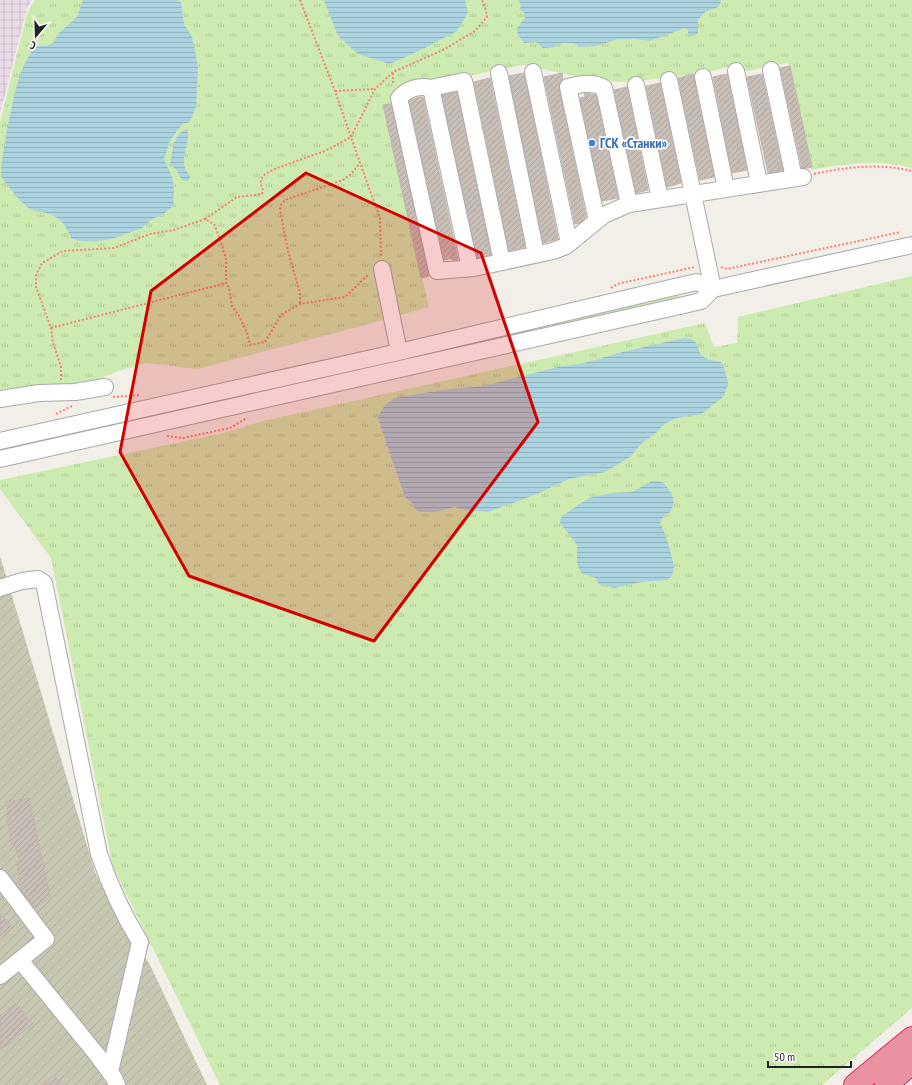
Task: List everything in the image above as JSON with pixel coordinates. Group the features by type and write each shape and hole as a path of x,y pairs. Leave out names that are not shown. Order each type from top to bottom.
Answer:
{"highway":[{"path":"855,1085 912,1038"},
{"path":"886,1085 912,1063"}],"street":[{"path":"502,262 464,81 431,88 424,87 405,91 399,98 437,271 474,268 502,262 536,254 553,251 569,243 604,215 629,204 798,178 771,70"},
{"path":"532,72 569,243"},
{"path":"736,72 759,183"},
{"path":"499,73 536,254"},
{"path":"703,77 726,188"},
{"path":"669,80 713,289"},
{"path":"597,221 568,87 585,83 597,84 604,88 629,204"},
{"path":"636,85 660,199"},
{"path":"431,88 470,268"},
{"path":"0,459 684,305 701,301 713,289 912,245"},
{"path":"382,268 398,352"},
{"path":"0,441 398,352 697,282 713,289"},
{"path":"0,399 39,394 75,392 105,387"},
{"path":"0,588 22,581 38,579 44,583 99,854 112,890 123,914 140,942 113,1078"},
{"path":"0,878 46,939 0,976"},
{"path":"20,960 113,1078"}],"path":[{"path":"205,219 214,224 220,239 226,259 226,283 229,288 232,306 239,316 247,333 250,345 265,342 281,315 300,304 345,297 368,275 375,270 382,268 380,218 335,91 300,0"},
{"path":"58,393 62,366 53,343 51,328 36,287 36,275 42,263 63,251 114,248 150,234 174,230 205,219 237,197 262,194 263,190 261,179 265,174 277,168 325,151 351,137 375,89 393,72 443,50 475,31 487,17 486,7 482,0"},
{"path":"335,91 375,89"},
{"path":"300,304 298,284 288,251 280,210 281,205 286,200 343,180 352,174 360,163"},
{"path":"798,178 832,170 870,166 899,168 912,172"},
{"path":"51,328 226,283"},
{"path":"164,436 183,438 223,430 230,428 248,418"}],"highlighted area":[{"path":"306,173 481,253 538,422 374,641 189,576 120,452 151,291"}],"shaded area":[{"path":"0,0 32,0 27,8 0,114"},
{"path":"0,556 95,872 121,926 138,924 151,939 145,957 207,1085 0,1085"}],"green space":[{"path":"35,0 912,0 912,168 899,165 862,163 811,170 788,63 747,71 736,65 704,73 629,82 599,81 523,65 394,91 395,105 383,108 429,307 197,369 146,363 116,372 76,388 0,395 0,122 27,13"},
{"path":"912,276 912,1008 822,1085 220,1085 113,867 51,558 0,489 0,480 224,433 263,421 705,323 714,347 737,343 738,317"},
{"path":"678,294 679,300 0,452 0,446"}],"water":[{"path":"83,0 177,0 181,2 184,24 192,37 198,67 196,107 190,122 182,124 170,141 164,159 173,181 173,206 162,215 152,219 142,228 118,237 96,242 80,241 71,238 66,227 59,219 48,214 35,211 28,207 19,199 1,176 11,110 17,84 25,64 36,46 46,46 53,43 59,33 77,17"},
{"path":"324,0 465,0 468,13 457,31 390,64 358,54 338,36"},
{"path":"519,0 721,0 719,6 705,12 698,20 698,33 693,36 688,34 688,30 685,28 650,41 618,39 597,46 580,47 573,43 562,43 554,47 543,48 536,42 524,43 518,35 517,28 525,18 524,12 519,10 521,6"},
{"path":"187,129 188,137 184,163 185,169 190,177 188,181 182,180 175,168 170,164 176,139 182,131"},
{"path":"684,338 693,340 704,357 721,362 725,370 728,383 724,396 702,414 677,418 664,424 656,433 642,443 630,457 605,472 569,479 537,494 488,512 465,510 455,507 435,512 421,512 416,510 412,503 405,497 378,417 385,405 395,398 441,390 484,386 558,367 584,363 626,351"},
{"path":"652,481 664,483 672,494 674,501 671,512 666,514 660,521 674,566 672,576 667,580 641,582 614,588 599,584 594,577 581,573 577,563 577,545 561,524 560,520 562,516 589,498 610,493 632,492"}],"building":[{"path":"790,66 812,167 807,168 802,168 780,68"},
{"path":"524,73 558,239 543,243 509,76"},
{"path":"562,73 563,79 559,84 559,89 586,217 580,223 575,224 544,77"},
{"path":"694,74 714,177 700,180 678,78"},
{"path":"727,74 747,170 732,173 713,77"},
{"path":"762,74 783,171 768,173 747,77"},
{"path":"490,78 525,247 509,251 474,82"},
{"path":"660,83 681,183 667,187 646,86"},
{"path":"627,87 648,190 636,193 614,90"},
{"path":"457,92 491,255 477,258 442,95"},
{"path":"584,93 596,95 618,198 602,201 580,98 585,97"},
{"path":"423,97 458,260 452,260 452,258 444,260 409,101"},
{"path":"391,104 429,276 421,278 383,105"},
{"path":"29,798 50,897 35,908 21,890 16,862 19,861 15,844 12,845 6,814 8,813 6,802"},
{"path":"0,913 11,926 0,936"},
{"path":"16,1003 33,1024 0,1050 0,1016"},
{"path":"54,1075 62,1085 42,1085"}],"place":[{"name":"ГСК «Станки»","path":"592,143"}]}
